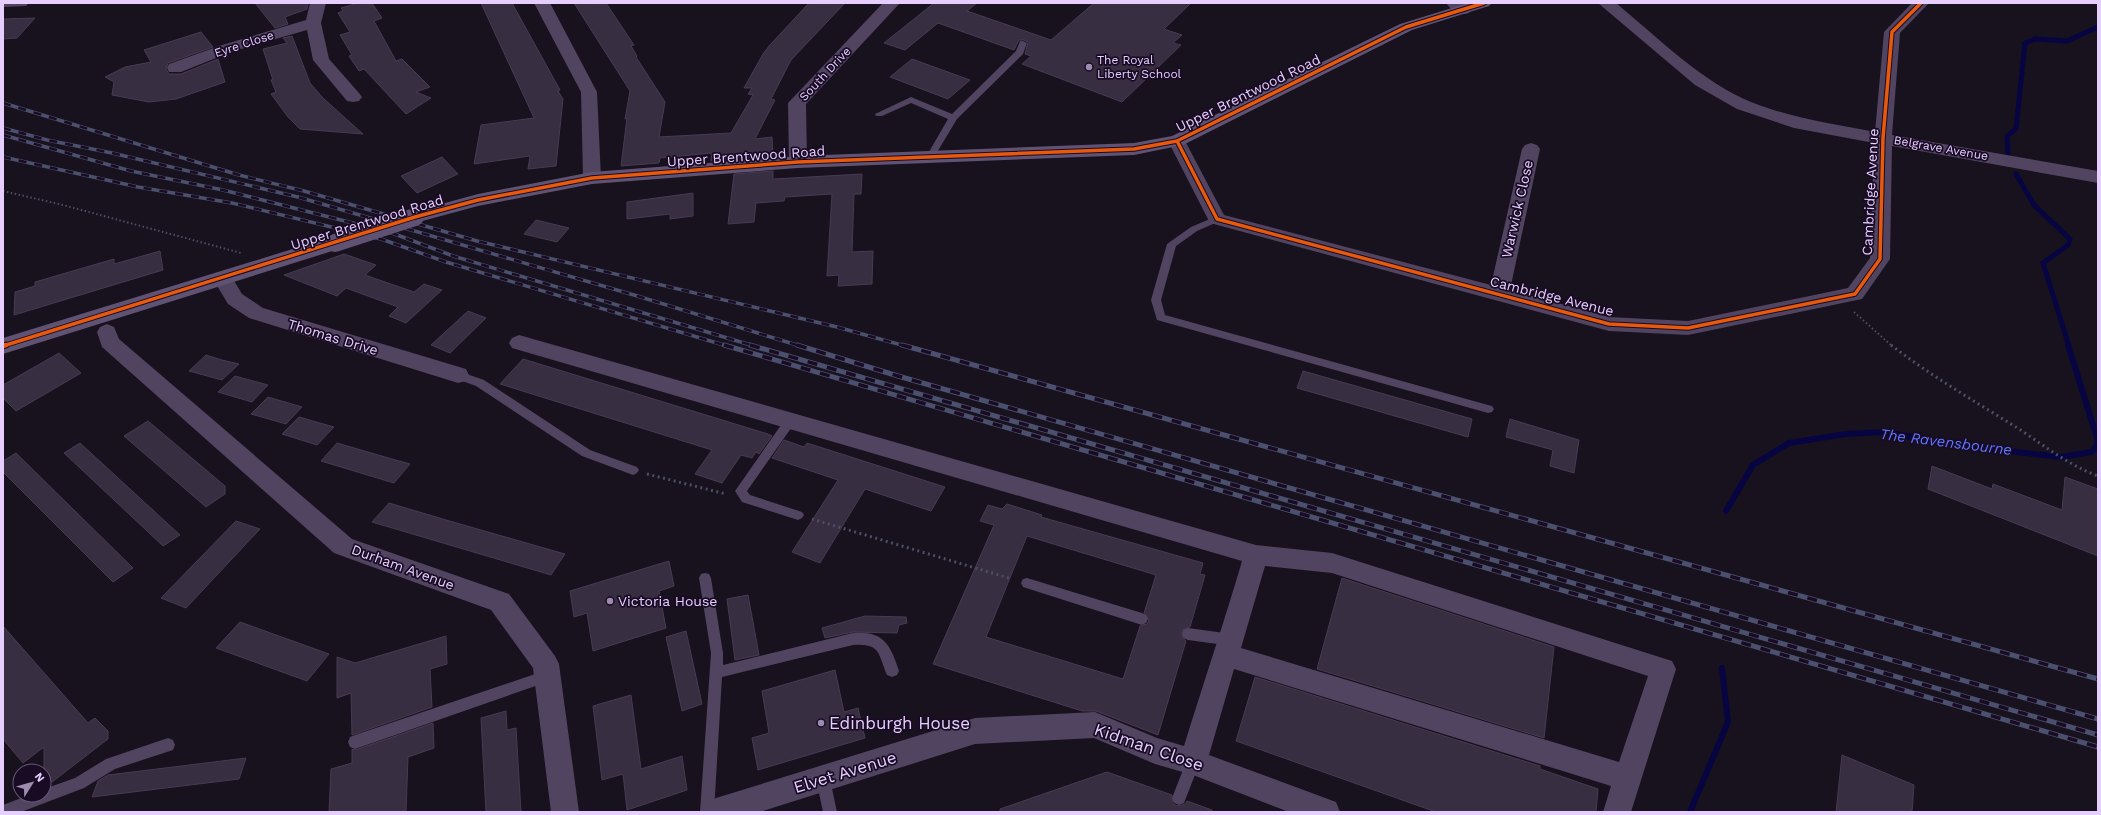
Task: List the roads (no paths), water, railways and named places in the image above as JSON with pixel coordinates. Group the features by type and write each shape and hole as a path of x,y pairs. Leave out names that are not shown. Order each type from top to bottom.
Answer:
{"street":[{"path":"5,3 22,3"},
{"path":"318,3 313,23 321,60 352,96"},
{"path":"542,3 589,92 592,178"},
{"name":"South Drive","path":"798,162 798,103 892,3"},
{"name":"Upper Brentwood Road","path":"3,346 107,323 223,278 335,244 415,217 478,200 592,178 798,162 1134,149 1177,141 1406,27 1458,6 1484,3"},
{"name":"Belgrave Avenue","path":"1606,3 1701,81 1743,105 1794,122 2098,177"},
{"name":"Cambridge Avenue","path":"1217,218 1499,293 1609,324 1688,328 1855,294 1880,259 1883,138 1892,32 1921,3"},
{"name":"Eyre Close","path":"175,68 225,49 313,23"},
{"path":"1177,141 1217,218"},
{"name":"Warwick Close","path":"1499,293 1531,149"},
{"name":"Thomas Drive","path":"223,278 235,299 256,313 458,375"},
{"name":"Durham Avenue","path":"107,323 109,342 343,546 500,602 546,664 565,812"},
{"path":"519,343 1256,555 1332,563 1663,668 1617,812"},
{"path":"1192,762 1256,555"},
{"path":"1228,647 1628,778"},
{"name":"Kidman Close","path":"975,731 1095,725 1155,751 1192,762 1326,812"},
{"name":"Elvet Avenue","path":"716,812 975,731"}],"lane":[{"path":"930,157 953,118 1020,52 1023,43"},
{"path":"879,114 911,100 953,118"},
{"path":"1217,218 1194,229 1172,244 1156,300 1161,317 1488,409"},
{"path":"458,375 486,387 586,453 633,470"},
{"path":"790,421 741,491 746,499 798,515"},
{"path":"704,578 717,653 708,812"},
{"path":"1027,583 1142,619"},
{"path":"1188,634 1228,647"},
{"path":"715,673 853,639 866,638 875,639 882,644 892,670"},
{"path":"355,742 547,676"},
{"path":"3,812 79,783 111,764 168,745"},
{"path":"1179,798 1192,762"},
{"path":"823,779 830,812"}],"waterway":[{"name":"The Ravensbourne","path":"2008,154 2007,136 2016,129 2025,43 2035,39 2067,41 2098,27"},
{"name":"The Ravensbourne","path":"2016,174 2034,205 2070,239 2068,245 2043,263 2069,346"},
{"name":"The Ravensbourne","path":"2068,345 2098,441"},
{"name":"The Ravensbourne","path":"1726,511 1753,465 1789,443 1846,434 1883,432 1974,447 2061,457 2092,452 2098,443"},
{"name":"The Ravensbourne","path":"1690,812 1728,722 1722,668"}],"railway":[{"path":"3,103 239,175 304,191 477,241 837,327 905,346"},
{"path":"3,128 47,140 112,153 298,197 634,295 800,346"},
{"path":"3,135 131,171 223,190 392,233 453,256 754,346"},
{"path":"3,157 138,187 232,203 381,239 446,262 727,346"},
{"path":"724,345 2098,747"},
{"path":"750,345 2098,735"},
{"path":"797,345 898,376 2098,719"},
{"path":"902,345 2098,679"}],"place":[{"name":"The Royal Liberty School","path":"1089,67"},
{"name":"Victoria House","path":"610,601"},
{"name":"Edinburgh House","path":"821,723"}]}
